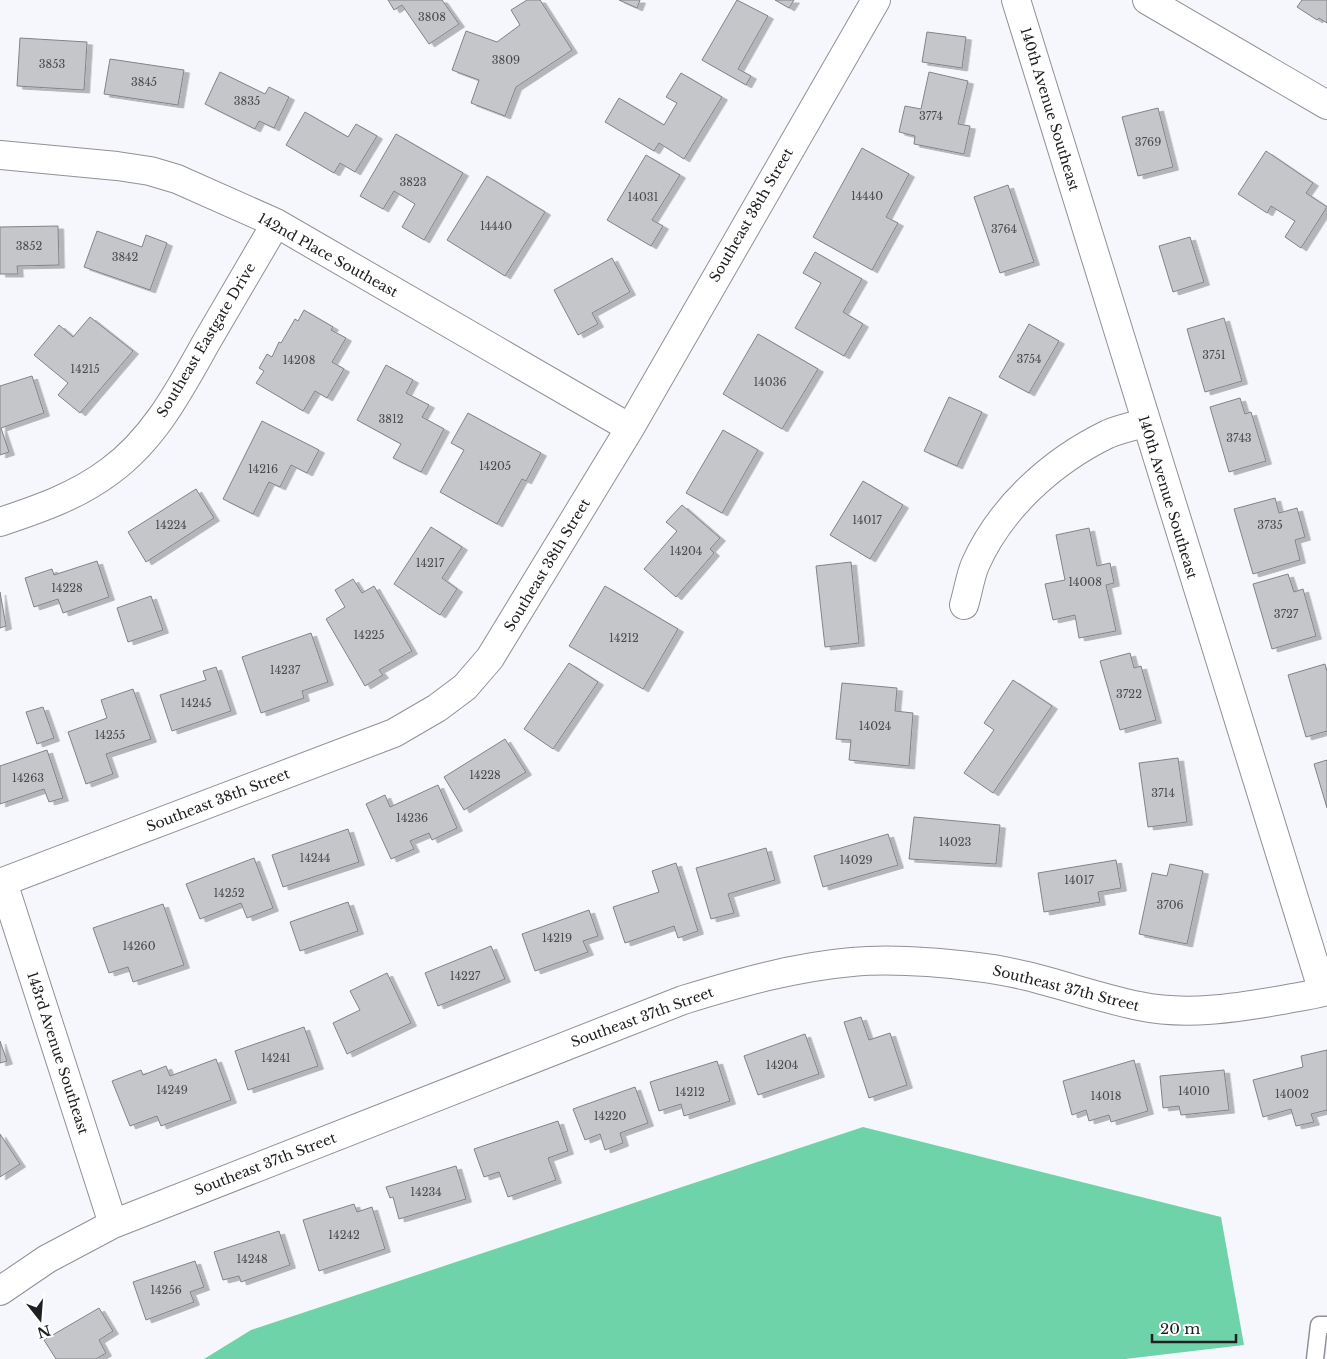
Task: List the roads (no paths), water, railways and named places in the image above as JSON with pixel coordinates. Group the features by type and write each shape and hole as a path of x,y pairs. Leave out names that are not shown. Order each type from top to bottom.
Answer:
{"street":[{"name":"Southeast 38th Street","path":"1,883 394,733 437,708 465,687 490,658 630,428 876,0"},
{"name":"140th Avenue Southeast","path":"1016,0 1145,423 1325,992"},
{"path":"1147,0 1327,105"},
{"name":"142nd Place Southeast","path":"0,155 150,171 177,179 276,223 630,428"},
{"name":"Southeast Eastgate Drive","path":"0,522 39,509 80,491 111,471 141,443 170,406 276,223"},
{"path":"964,606 974,566 992,532 1026,492 1067,457 1110,433 1145,423"},
{"name":"143rd Avenue Southeast","path":"1,883 113,1224"},
{"name":"Southeast 37th Street","path":"0,1291 47,1259 113,1224 682,1000 745,981 795,970 853,962 978,967 1039,979 1093,996 1142,1007 1190,1011 1242,1007 1325,992"}],"lane":[{"path":"1315,1359 1319,1325 1327,1325"}]}
